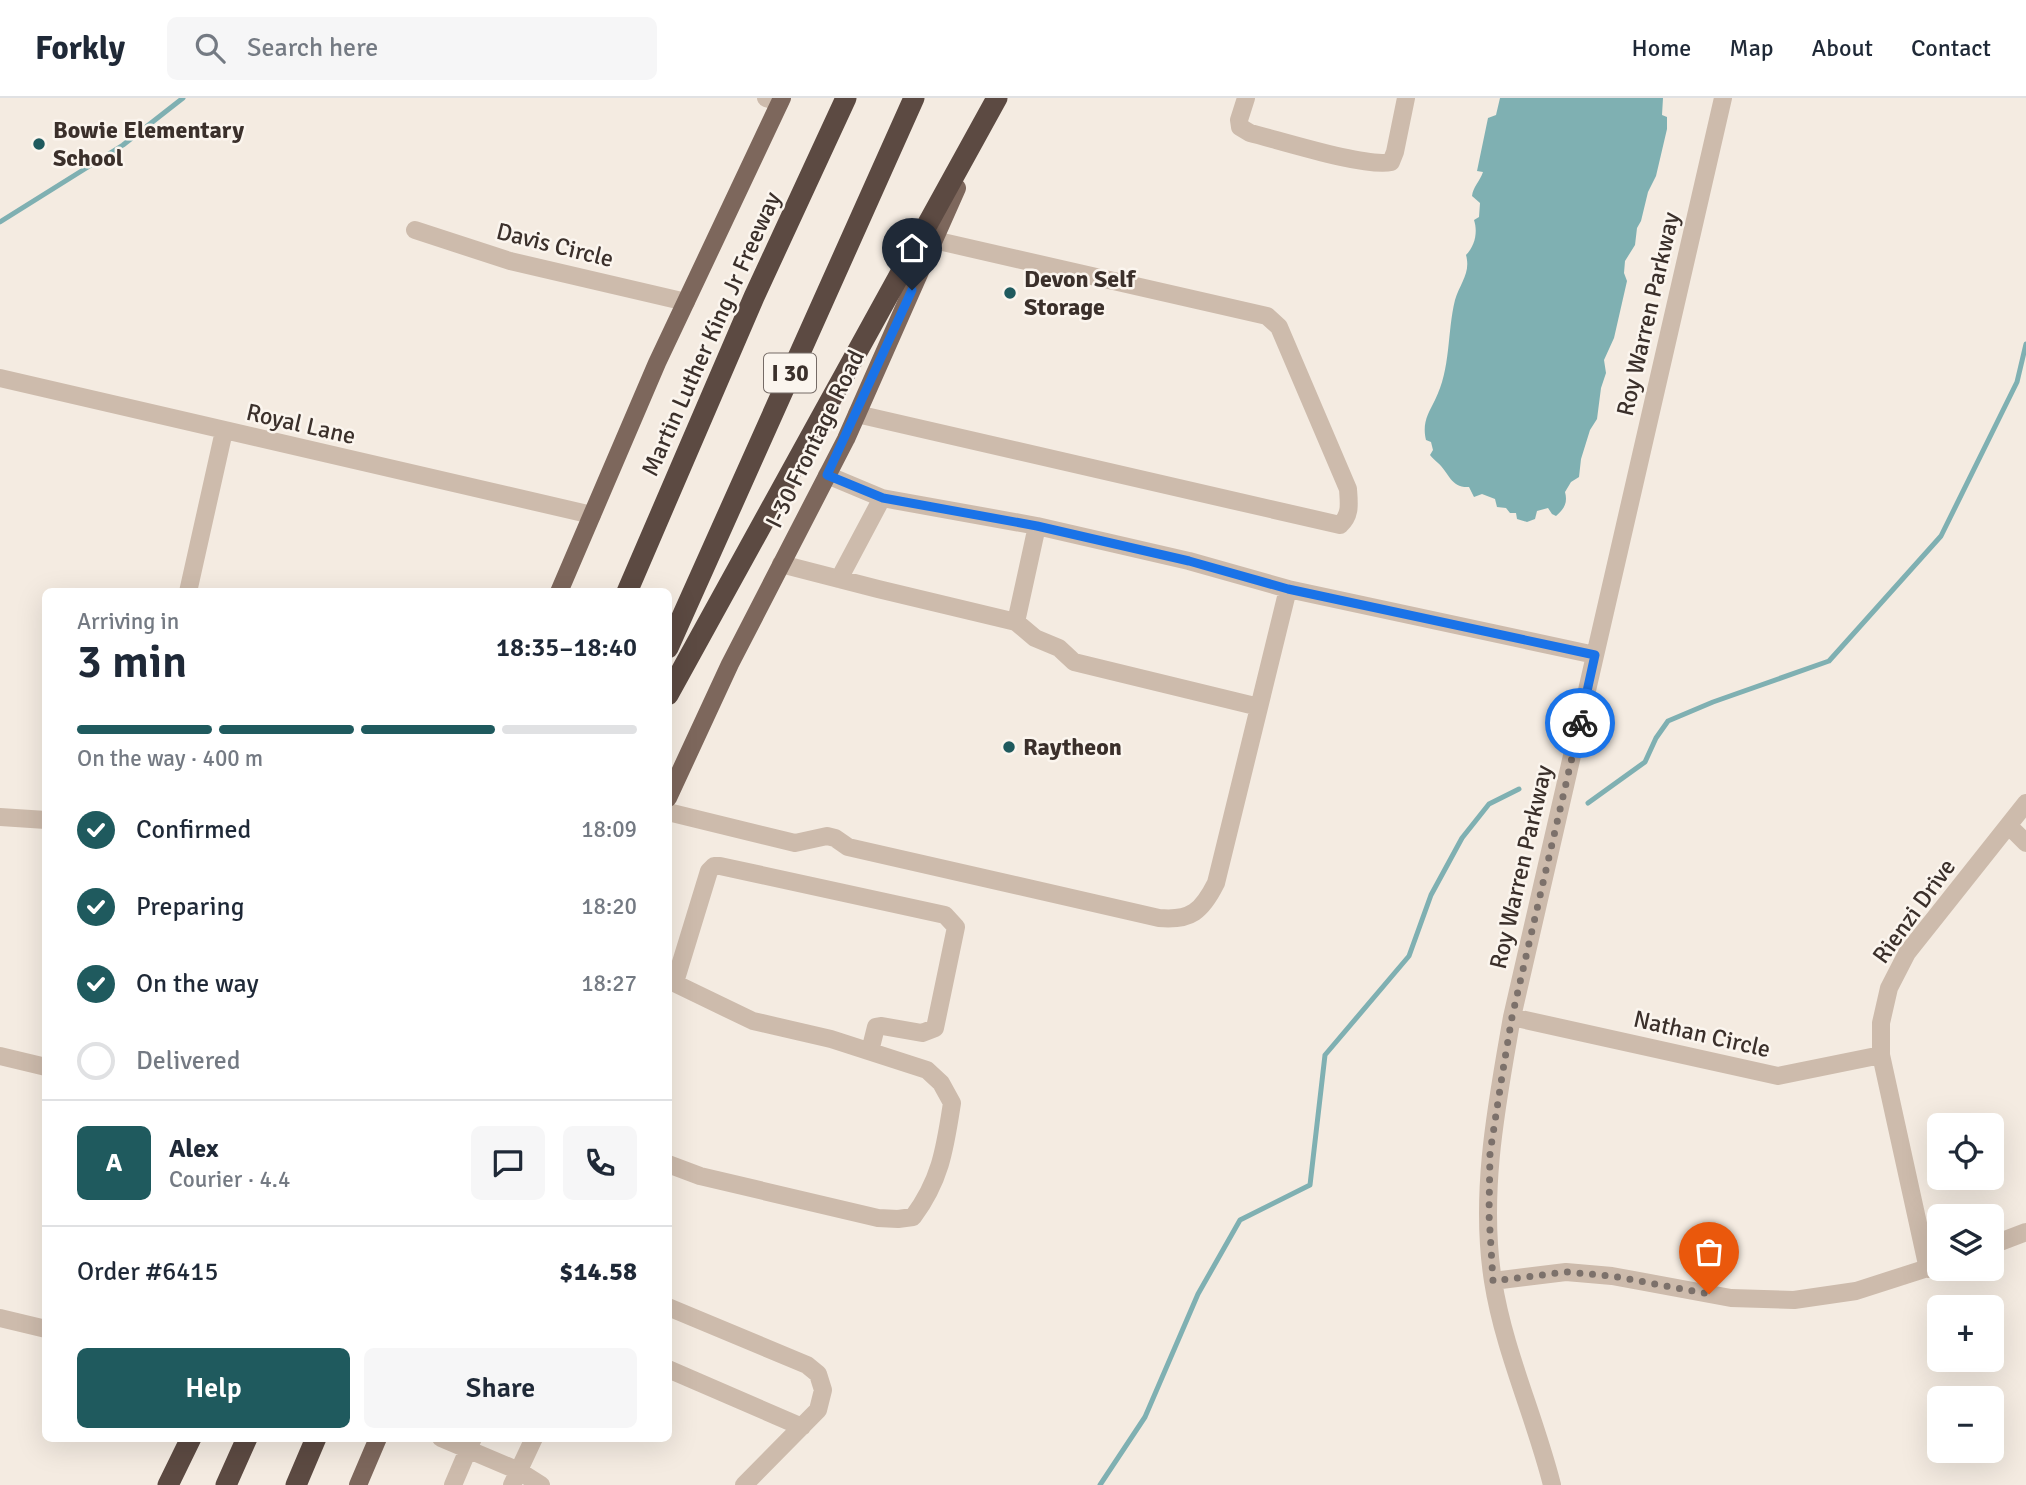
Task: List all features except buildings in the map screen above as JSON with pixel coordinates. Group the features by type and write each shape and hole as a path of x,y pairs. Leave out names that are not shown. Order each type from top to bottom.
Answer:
{"highway":[{"name":"Martin Luther King Jr Freeway","path":"629,588 754,297 846,98"},
{"name":"I 30","path":"672,639 914,98"},
{"path":"672,688 997,98"},
{"path":"166,1485 189,1442"},
{"path":"226,1485 245,1442"},
{"path":"296,1485 314,1442"}],"main road":[{"name":"I-30 Frontage Road","path":"672,789 730,664 857,414 997,98"},
{"path":"561,588 657,363 776,99"},
{"path":"166,1485 183,1442"},
{"path":"358,1485 376,1442"}],"street":[{"path":"1247,98 1239,120 1240,127 1250,133 1384,164 1391,162 1395,152 1406,98"},
{"name":"Roy Warren Parkway","path":"1552,1485 1541,1443 1514,1366 1493,1281 1489,1214 1490,1153 1512,1017 1723,98"},
{"name":"Davis Circle","path":"415,230 510,261 685,302"},
{"path":"857,414 1340,525 1347,519 1350,507 1348,489 1279,327 1267,316 934,240"},
{"name":"Royal Lane","path":"0,378 592,515"},
{"path":"191,588 223,431"},
{"path":"827,475 883,498 1037,526 1189,561 1288,589 1595,655"},
{"path":"839,579 883,498"},
{"path":"1016,622 1037,526"},
{"path":"781,564 1016,622 1035,638 1059,648 1074,662 1259,707"},
{"path":"672,812 795,843 827,836 848,847 1177,920 1190,915 1205,904 1216,883 1288,589"},
{"name":"Rienzi Drive","path":"1927,1243 1881,1055 1881,1023 1889,988 1907,953 2026,803"},
{"path":"0,817 42,820"},
{"path":"2009,826 2026,843"},
{"path":"672,1166 700,1176 878,1217 913,1217 943,1162 952,1103 941,1083 927,1070 870,1051 753,1020 672,981 709,871 714,866 945,915 956,927 935,1028 922,1034 876,1027 870,1051"},
{"name":"Nathan Circle","path":"1512,1017 1778,1076 1881,1055"},
{"path":"0,1056 42,1066"},
{"path":"2004,1240 2026,1232"},
{"path":"1493,1281 1566,1272 1612,1276 1731,1298 1794,1300 1856,1291 1927,1269"},
{"path":"672,1309 807,1365 818,1374 822,1390 818,1410 744,1485"},
{"path":"0,1318 42,1328"},
{"path":"672,1371 802,1427"},
{"path":"515,1478 532,1442"},
{"path":"453,1485 471,1444 515,1478 541,1485"}],"water":[{"path":"1500,98 1663,98 1662,115 1667,117 1667,129 1656,176 1637,228 1635,245 1625,261 1624,273 1627,281 1614,338 1604,360 1606,373 1597,419 1590,430 1581,459 1579,477 1571,482 1565,492 1565,506 1556,516 1548,508 1537,511 1535,519 1527,522 1517,519 1516,513 1510,513 1506,508 1497,507 1495,499 1482,494 1474,497 1469,487 1454,482 1430,455 1433,450 1425,434 1426,419 1444,376 1452,312 1467,267 1466,255 1475,239 1474,220 1479,217 1480,203 1472,196 1483,172 1477,171 1488,118 1496,115"}],"waterway":[{"path":"0,222 123,145 183,98"},
{"path":"1588,803 1645,762 1656,738 1668,721 1829,661 1941,536 2017,382 2026,344"},
{"path":"1100,1485 1145,1417 1198,1294 1240,1220 1310,1185 1325,1055 1409,956 1431,895 1462,838 1489,804 1519,789"}],"way so far":[{"path":"1580,723 1512,1017 1490,1153 1489,1214 1493,1281 1566,1272 1612,1276 1709,1294"}],"place":[{"name":"Bowie Elementary School","path":"39,144"},
{"name":"Devon Self Storage","path":"1010,293"},
{"name":"Raytheon","path":"1009,747"}],"route":[{"path":"912,290 846,439 827,475 873,496 1037,526 1189,561 1288,589 1595,655 1580,723"}]}
